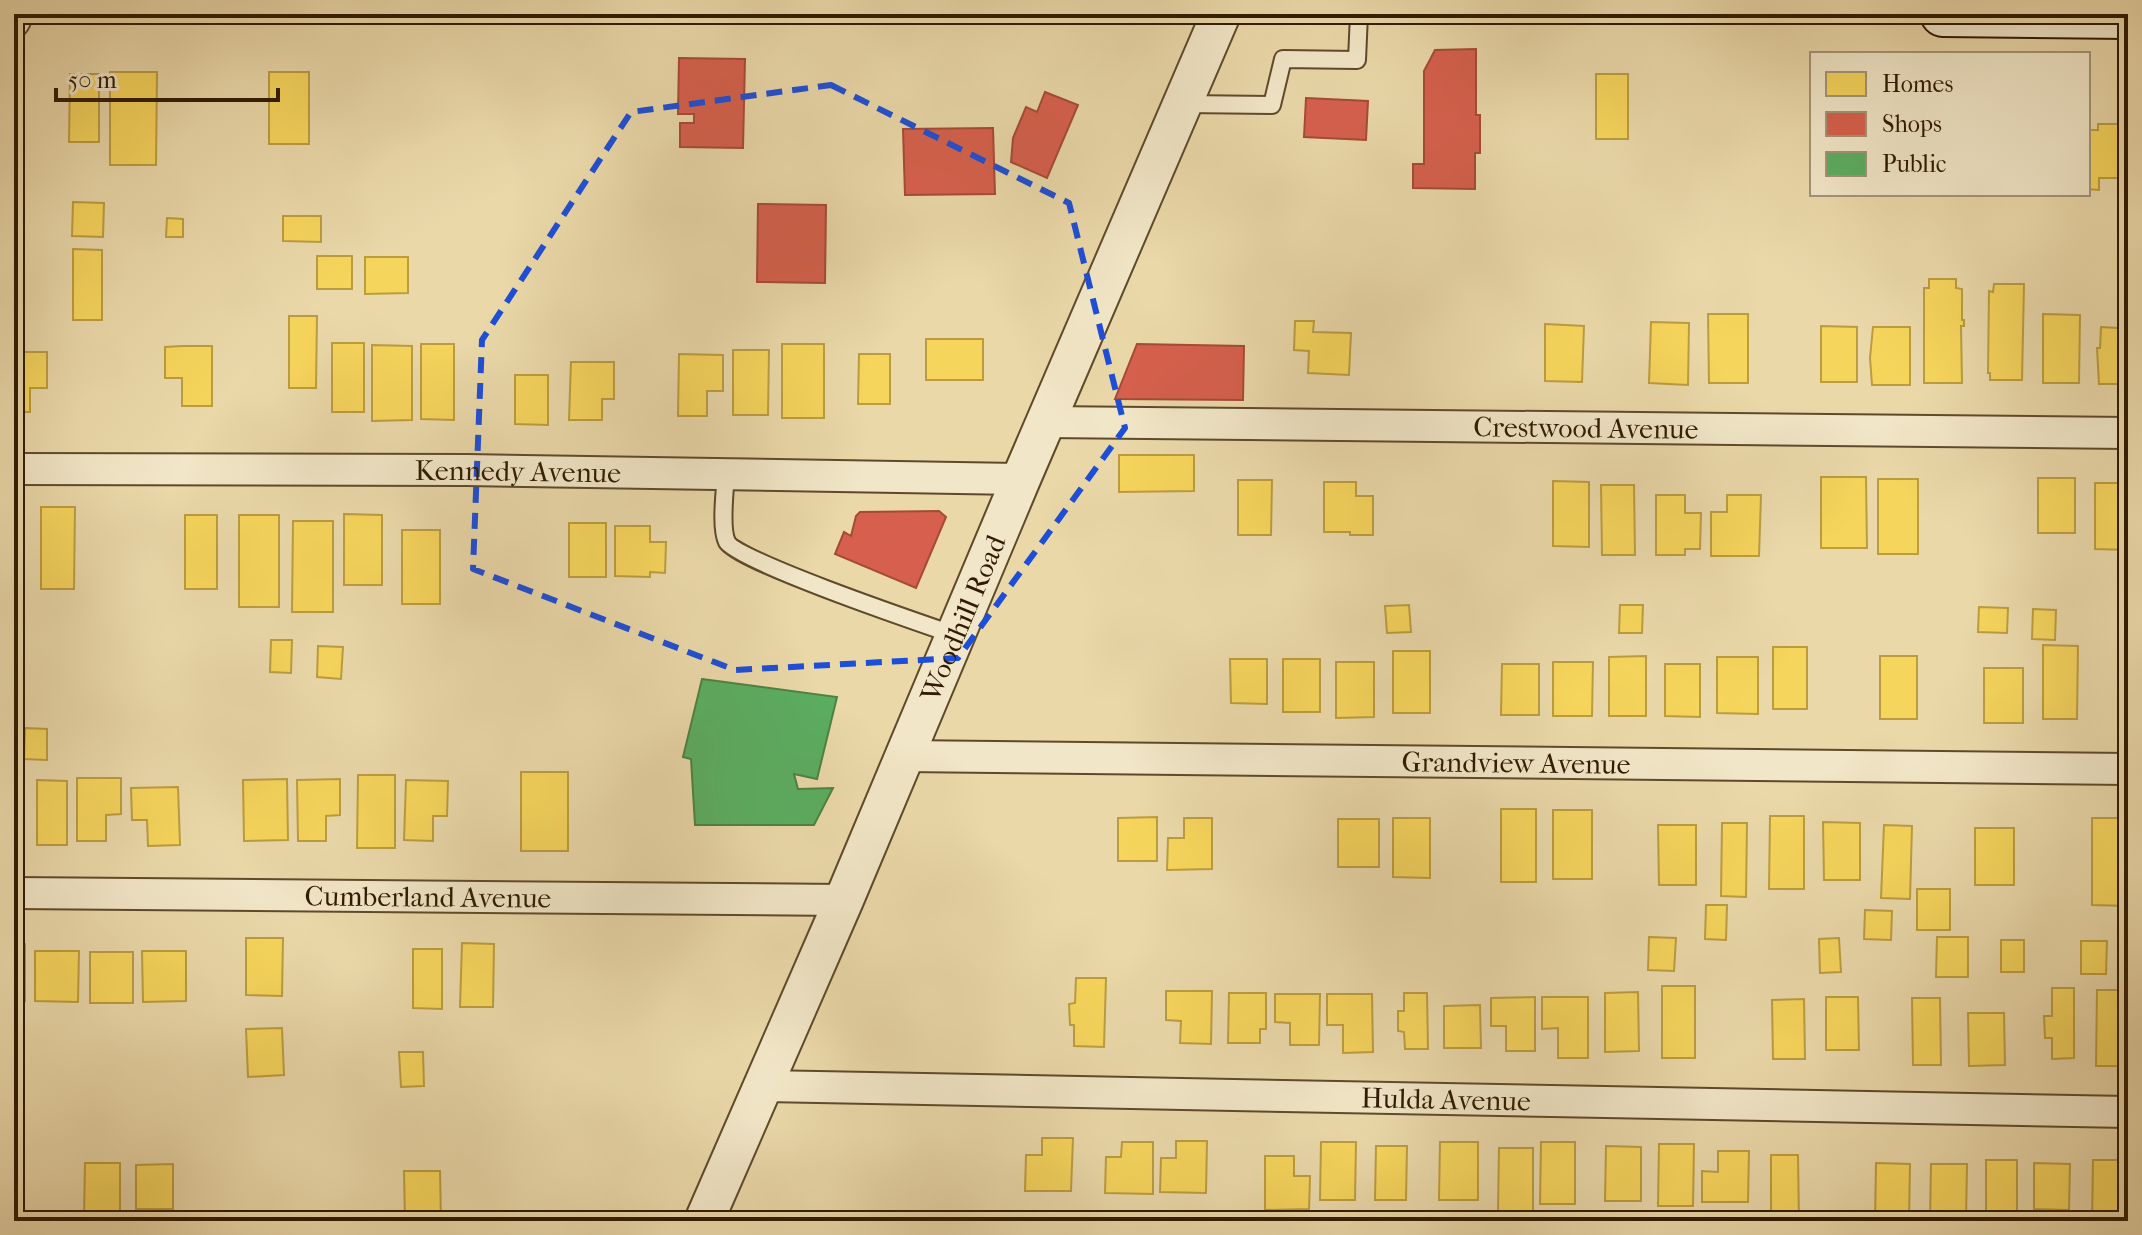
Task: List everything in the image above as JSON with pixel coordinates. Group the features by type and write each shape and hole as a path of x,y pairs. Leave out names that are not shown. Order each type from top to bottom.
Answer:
{"main road":[{"path":"1943,14 2128,16"}],"street":[{"path":"14,22 18,14"},
{"name":"Woodhill Road","path":"704,1221 1221,14"},
{"name":"Crestwood Avenue","path":"1046,422 2128,433"},
{"name":"Kennedy Avenue","path":"14,469 467,470 1021,479"},
{"name":"Grandview Avenue","path":"904,756 2128,769"},
{"name":"Cumberland Avenue","path":"14,893 844,900"},
{"name":"Hulda Avenue","path":"764,1086 2128,1112"}],"lane":[{"path":"1182,104 1272,105 1283,59 1357,60 1359,14"},
{"path":"726,474 726,541 735,550 794,576 955,635"}],"highlighted area":[{"path":"831,85 1069,203 1125,428 958,658 735,670 473,569 482,340 631,112"}],"building: Homes":[{"path":"110,72 157,72 156,165 110,165"},
{"path":"269,72 309,72 309,144 269,144"},
{"path":"70,74 99,74 99,142 69,142"},
{"path":"1596,74 1628,74 1628,139 1596,139"},
{"path":"2098,124 2128,124 2128,183 2124,183 2124,178 2099,178 2099,190 2090,189 2090,130 2098,130"},
{"path":"73,202 104,203 103,237 72,236"},
{"path":"283,216 321,216 321,242 283,241"},
{"path":"167,218 183,219 183,237 166,237"},
{"path":"73,249 102,250 102,320 73,320"},
{"path":"317,256 352,256 352,289 317,289"},
{"path":"365,257 408,257 408,293 365,294"},
{"path":"1929,279 1956,279 1956,288 1962,289 1962,383 1924,383 1924,288 1929,288"},
{"path":"1994,284 2024,284 2022,380 1990,380 1989,291 1993,292"},
{"path":"1708,314 1748,314 1748,383 1709,383"},
{"path":"2043,314 2080,315 2079,383 2043,383"},
{"path":"289,316 317,316 316,388 289,388"},
{"path":"1295,321 1314,321 1313,332 1351,333 1349,375 1308,373 1309,351 1294,350"},
{"path":"1651,322 1689,323 1688,385 1649,383"},
{"path":"1545,324 1584,326 1582,382 1545,381"},
{"path":"1821,326 1857,327 1857,382 1821,382"},
{"path":"1873,327 1910,327 1910,385 1872,385 1870,358"},
{"path":"2101,327 2128,332 2128,384 2099,384 2097,348 2100,348"},
{"path":"926,339 983,339 983,380 926,380"},
{"path":"332,343 364,343 364,412 332,412"},
{"path":"421,344 454,344 454,420 421,419"},
{"path":"782,344 824,344 824,418 782,418"},
{"path":"372,345 412,346 412,420 372,421"},
{"path":"212,346 212,406 182,406 182,378 165,378 165,347"},
{"path":"733,350 769,350 768,415 733,415"},
{"path":"14,352 47,352 47,388 30,388 30,412 14,412"},
{"path":"679,354 723,355 723,391 707,391 707,416 678,416"},
{"path":"859,354 890,354 890,404 858,404"},
{"path":"571,362 614,362 614,399 602,399 602,420 569,420"},
{"path":"515,375 548,375 548,425 515,424"},
{"path":"1119,455 1194,455 1194,491 1119,492"},
{"path":"1821,477 1866,477 1867,548 1821,548"},
{"path":"2038,478 2075,478 2075,533 2038,533"},
{"path":"1878,479 1918,479 1918,554 1878,554"},
{"path":"1238,480 1272,480 1271,535 1238,535"},
{"path":"1553,481 1589,482 1589,547 1553,546"},
{"path":"1324,482 1356,482 1356,496 1373,496 1373,535 1324,532"},
{"path":"2095,483 2128,483 2128,550 2095,549"},
{"path":"1601,485 1634,485 1635,555 1602,555"},
{"path":"1656,495 1685,495 1685,513 1701,513 1700,549 1685,549 1685,555 1656,555"},
{"path":"1727,495 1761,495 1759,556 1711,556 1711,512 1727,512"},
{"path":"41,507 75,507 74,589 41,589"},
{"path":"344,514 382,515 382,585 344,585"},
{"path":"185,515 217,515 217,589 185,589"},
{"path":"239,515 279,515 279,607 239,607"},
{"path":"293,521 333,521 333,612 292,612"},
{"path":"569,523 606,523 606,577 569,577"},
{"path":"615,526 650,526 650,542 666,542 665,573 650,572 650,577 615,576"},
{"path":"14,527 22,527 22,601 14,601"},
{"path":"402,530 440,530 440,604 402,604"},
{"path":"1409,605 1411,632 1387,633 1385,606"},
{"path":"1620,605 1643,605 1642,633 1619,633"},
{"path":"1979,607 2008,608 2007,633 1978,632"},
{"path":"2033,609 2056,610 2055,640 2032,639"},
{"path":"271,640 292,640 291,673 270,672"},
{"path":"2043,645 2078,646 2077,719 2043,719"},
{"path":"318,646 343,647 341,679 317,677"},
{"path":"1773,647 1807,647 1807,709 1773,709"},
{"path":"1393,651 1430,651 1430,713 1393,713"},
{"path":"1646,656 1646,716 1609,716 1609,657"},
{"path":"1880,656 1917,656 1917,719 1880,719"},
{"path":"1717,657 1758,657 1758,714 1717,713"},
{"path":"1230,659 1267,659 1267,704 1231,703"},
{"path":"1283,659 1320,659 1320,712 1283,712"},
{"path":"1336,662 1374,662 1374,717 1336,718"},
{"path":"1553,662 1593,662 1592,716 1553,716"},
{"path":"1502,664 1539,664 1539,715 1501,715"},
{"path":"1665,664 1700,664 1700,717 1665,716"},
{"path":"1984,668 2023,668 2023,723 1984,723"},
{"path":"25,728 47,729 47,760 24,759"},
{"path":"521,772 568,772 568,851 521,851"},
{"path":"358,775 395,775 395,848 357,848"},
{"path":"77,778 121,778 121,814 106,815 106,841 77,841"},
{"path":"287,779 288,840 244,841 243,780"},
{"path":"340,779 340,815 326,816 326,841 298,841 297,780"},
{"path":"37,780 67,781 67,845 37,845"},
{"path":"406,780 448,781 447,816 433,816 433,841 404,840"},
{"path":"178,787 180,845 148,846 147,820 132,820 131,788"},
{"path":"1501,809 1536,809 1536,882 1501,882"},
{"path":"1553,810 1592,810 1592,879 1553,879"},
{"path":"1770,816 1804,816 1804,889 1769,889"},
{"path":"1157,817 1157,861 1118,861 1118,818"},
{"path":"1184,818 1212,818 1212,869 1167,870 1168,838 1184,838"},
{"path":"1393,818 1430,818 1430,878 1393,877"},
{"path":"2092,818 2128,818 2128,906 2092,905"},
{"path":"1338,819 1379,819 1379,867 1338,867"},
{"path":"1823,822 1860,823 1860,880 1824,880"},
{"path":"1722,823 1747,823 1746,897 1721,896"},
{"path":"1658,825 1696,825 1696,885 1659,885"},
{"path":"1884,825 1912,826 1910,899 1881,898"},
{"path":"1975,828 2014,828 2014,885 1975,885"},
{"path":"1917,889 1950,889 1950,930 1917,930"},
{"path":"1706,905 1727,905 1726,940 1705,939"},
{"path":"1865,910 1892,911 1891,940 1864,939"},
{"path":"1649,937 1676,938 1674,971 1648,970"},
{"path":"1937,937 1968,937 1968,977 1936,977"},
{"path":"246,938 283,938 282,996 246,995"},
{"path":"1839,938 1841,972 1820,973 1819,939"},
{"path":"2001,940 2024,940 2024,972 2001,972"},
{"path":"2081,941 2107,941 2106,974 2081,974"},
{"path":"462,943 494,944 493,1007 460,1007"},
{"path":"14,944 25,944 25,1001 14,1001"},
{"path":"413,949 442,949 442,1009 413,1008"},
{"path":"35,951 79,951 78,1002 35,1001"},
{"path":"142,951 186,951 186,1001 143,1002"},
{"path":"90,952 133,952 133,1003 90,1003"},
{"path":"1076,978 1106,978 1104,1047 1074,1046 1074,1025 1070,1025 1069,1004 1075,1003"},
{"path":"1662,986 1695,986 1695,1058 1662,1058"},
{"path":"2052,988 2074,988 2074,1058 2052,1059 2052,1038 2045,1038 2044,1016 2052,1016"},
{"path":"2097,990 2128,990 2127,1066 2096,1066"},
{"path":"1166,991 1212,991 1211,1044 1180,1043 1181,1021 1166,1020"},
{"path":"1638,992 1639,1051 1605,1052 1605,993"},
{"path":"1229,993 1266,993 1266,1029 1260,1029 1260,1043 1228,1043"},
{"path":"1404,993 1427,993 1428,1049 1405,1049 1404,1032 1398,1031 1398,1011 1404,1011"},
{"path":"1275,994 1320,994 1319,1045 1290,1045 1290,1023 1275,1022"},
{"path":"1327,994 1372,994 1373,1052 1343,1053 1343,1025 1327,1025"},
{"path":"1535,997 1535,1051 1506,1051 1506,1026 1491,1026 1491,998"},
{"path":"1542,997 1588,997 1588,1058 1558,1058 1558,1028 1542,1029"},
{"path":"1826,997 1858,997 1859,1050 1826,1050"},
{"path":"1912,998 1940,998 1941,1065 1913,1065"},
{"path":"1804,999 1805,1059 1773,1059 1772,1000"},
{"path":"1480,1005 1481,1048 1444,1048 1444,1006"},
{"path":"1968,1013 2004,1013 2005,1065 1969,1066"},
{"path":"282,1028 284,1075 248,1077 246,1029"},
{"path":"399,1052 423,1052 424,1086 401,1087"},
{"path":"1042,1138 1073,1138 1071,1191 1025,1191 1026,1155 1042,1155"},
{"path":"1176,1141 1207,1141 1206,1193 1160,1192 1161,1158 1176,1158"},
{"path":"1122,1142 1153,1142 1153,1194 1105,1193 1106,1157 1121,1157"},
{"path":"1321,1142 1356,1142 1355,1200 1320,1200"},
{"path":"1440,1142 1478,1142 1478,1200 1439,1200"},
{"path":"1541,1142 1575,1142 1575,1204 1540,1204"},
{"path":"1659,1144 1694,1144 1693,1206 1658,1206"},
{"path":"1376,1146 1407,1146 1406,1200 1375,1200"},
{"path":"1606,1146 1641,1147 1641,1201 1605,1201"},
{"path":"1499,1148 1533,1148 1533,1211 1498,1211"},
{"path":"1718,1151 1749,1151 1748,1202 1702,1202 1702,1171 1718,1172"},
{"path":"1771,1155 1798,1155 1799,1221 1771,1221"},
{"path":"1265,1156 1294,1156 1294,1176 1310,1176 1309,1209 1265,1210"},
{"path":"1986,1160 2017,1160 2017,1221 1986,1221"},
{"path":"2093,1160 2123,1160 2121,1221 2092,1221"},
{"path":"85,1163 120,1163 120,1218 84,1218"},
{"path":"1876,1163 1910,1164 1909,1221 1875,1221"},
{"path":"2034,1163 2070,1164 2069,1210 2034,1209"},
{"path":"173,1164 173,1209 136,1209 136,1165"},
{"path":"1931,1164 1967,1164 1966,1221 1930,1221"},
{"path":"404,1171 440,1171 441,1221 405,1221"}],"building: Shops":[{"path":"1476,49 1476,115 1480,115 1480,153 1475,153 1475,189 1413,188 1413,164 1424,164 1424,71 1435,50"},
{"path":"679,58 745,59 743,148 680,147 680,123 694,123 694,114 678,114"},
{"path":"1045,92 1078,105 1047,178 1011,162 1013,138 1026,107 1037,112"},
{"path":"1306,98 1368,101 1366,140 1304,137"},
{"path":"993,128 995,194 905,195 903,129"},
{"path":"758,204 826,205 825,283 757,282"},
{"path":"1137,344 1244,346 1243,400 1115,399"},
{"path":"939,511 946,517 916,588 835,554 844,532 851,536 860,512"}],"building: Public":[{"path":"702,679 837,697 817,779 794,774 798,789 833,788 814,825 695,825 691,759 683,757"}]}
